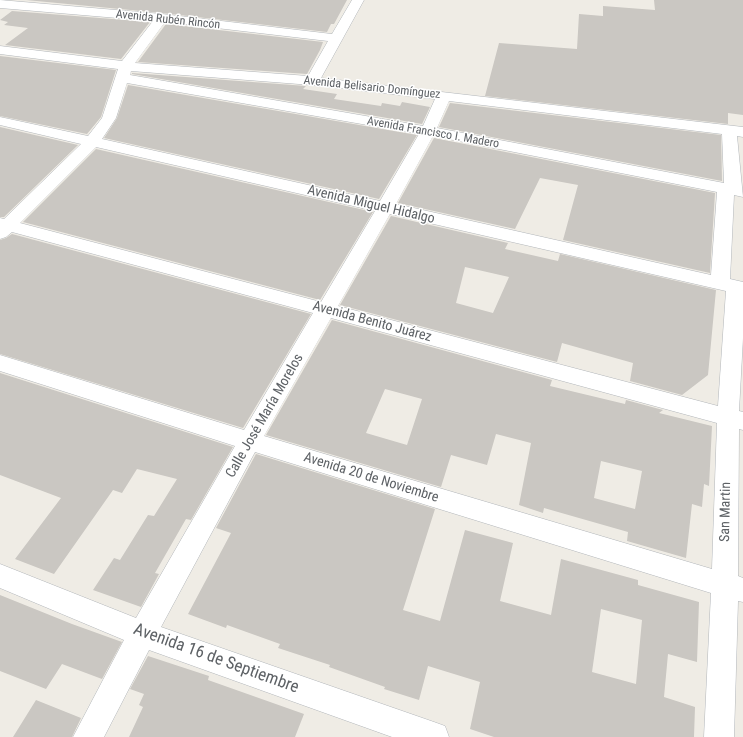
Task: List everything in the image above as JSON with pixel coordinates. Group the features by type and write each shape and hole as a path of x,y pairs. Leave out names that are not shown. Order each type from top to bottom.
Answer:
{"street":[{"path":"312,81 358,0"},
{"name":"Avenida Rubén Rincón","path":"0,4 162,18 336,38"},
{"path":"3,227 92,142 109,118 124,72 162,18"},
{"name":"Avenida Belisario Domínguez","path":"0,50 124,72 312,81 736,131"},
{"name":"Avenida Francisco I. Madero","path":"124,72 734,190"},
{"name":"Calle José María Morelos","path":"88,737 142,634 249,441 385,208 428,131 444,96"},
{"name":"Avenida Miguel Hidalgo","path":"0,121 733,286"},
{"name":"San Martin","path":"719,737 734,587 735,419 733,286 736,131"},
{"name":"Avenida Benito Juárez","path":"3,227 326,310 735,419"},
{"name":"Avenida 20 de Noviembre","path":"0,363 249,441 734,587"},
{"name":"Avenida 16 de Septiembre","path":"0,576 142,634 434,737"}],"building":[{"path":"26,0 347,0 334,24 331,24 327,32 162,13"},
{"path":"654,0 743,0 743,115 728,113 728,124 485,96 499,43 577,49 579,14 603,16 603,6 655,10"},
{"path":"12,11 150,22 121,59 5,45 28,28 4,25 8,22 0,20"},
{"path":"166,24 323,42 307,74 138,62"},
{"path":"0,56 116,70 101,117 87,134 0,116"},
{"path":"132,73 306,86 303,89 337,94 334,99 381,106 382,103 400,106 402,102 430,107 422,124"},
{"path":"128,85 417,135 379,199 104,138 117,118"},
{"path":"450,103 721,135 722,181 439,127"},
{"path":"0,127 78,145 4,217 0,217"},
{"path":"434,138 715,193 710,273 563,240 578,185 540,178 515,229 398,203"},
{"path":"96,149 373,212 320,300 23,222"},
{"path":"391,216 508,243 505,249 558,261 560,254 716,290 708,375 682,395 630,381 633,363 562,343 557,362 340,305","holes":["465,267 509,277 493,313 456,303"]},
{"path":"12,234 311,314 243,428 0,354 0,240"},
{"path":"332,320 552,380 550,386 625,404 626,400 663,410 659,413 712,426 709,486 704,484 702,507 692,504 686,558 627,541 628,532 544,508 543,513 519,505 531,443 496,434 487,465 451,455 441,487 266,435","holes":["385,389 422,399 407,445 366,433","601,461 642,471 635,509 594,498"]},
{"path":"0,373 233,447 191,520 186,519 155,573 159,574 141,607 93,590 114,558 120,560 148,515 154,516 177,479 137,469 122,493 113,490 54,574 15,559 61,498 0,475"},
{"path":"256,454 435,509 403,610 440,621 465,530 513,543 500,601 551,615 561,559 638,580 638,585 699,602 697,662 668,654 664,697 695,707 694,737 494,737 470,729 480,682 428,666 419,700 384,689 385,687 329,667 330,665 278,648 280,644 227,625 226,628 188,614 231,533 216,528","holes":["601,609 642,620 636,684 592,672"]},
{"path":"0,595 122,642 102,679 62,664 46,689 0,671"},
{"path":"148,656 209,676 208,680 304,714 295,737 129,737 143,707 139,705 144,694 130,689"},
{"path":"36,700 81,718 72,737 13,737"}]}
